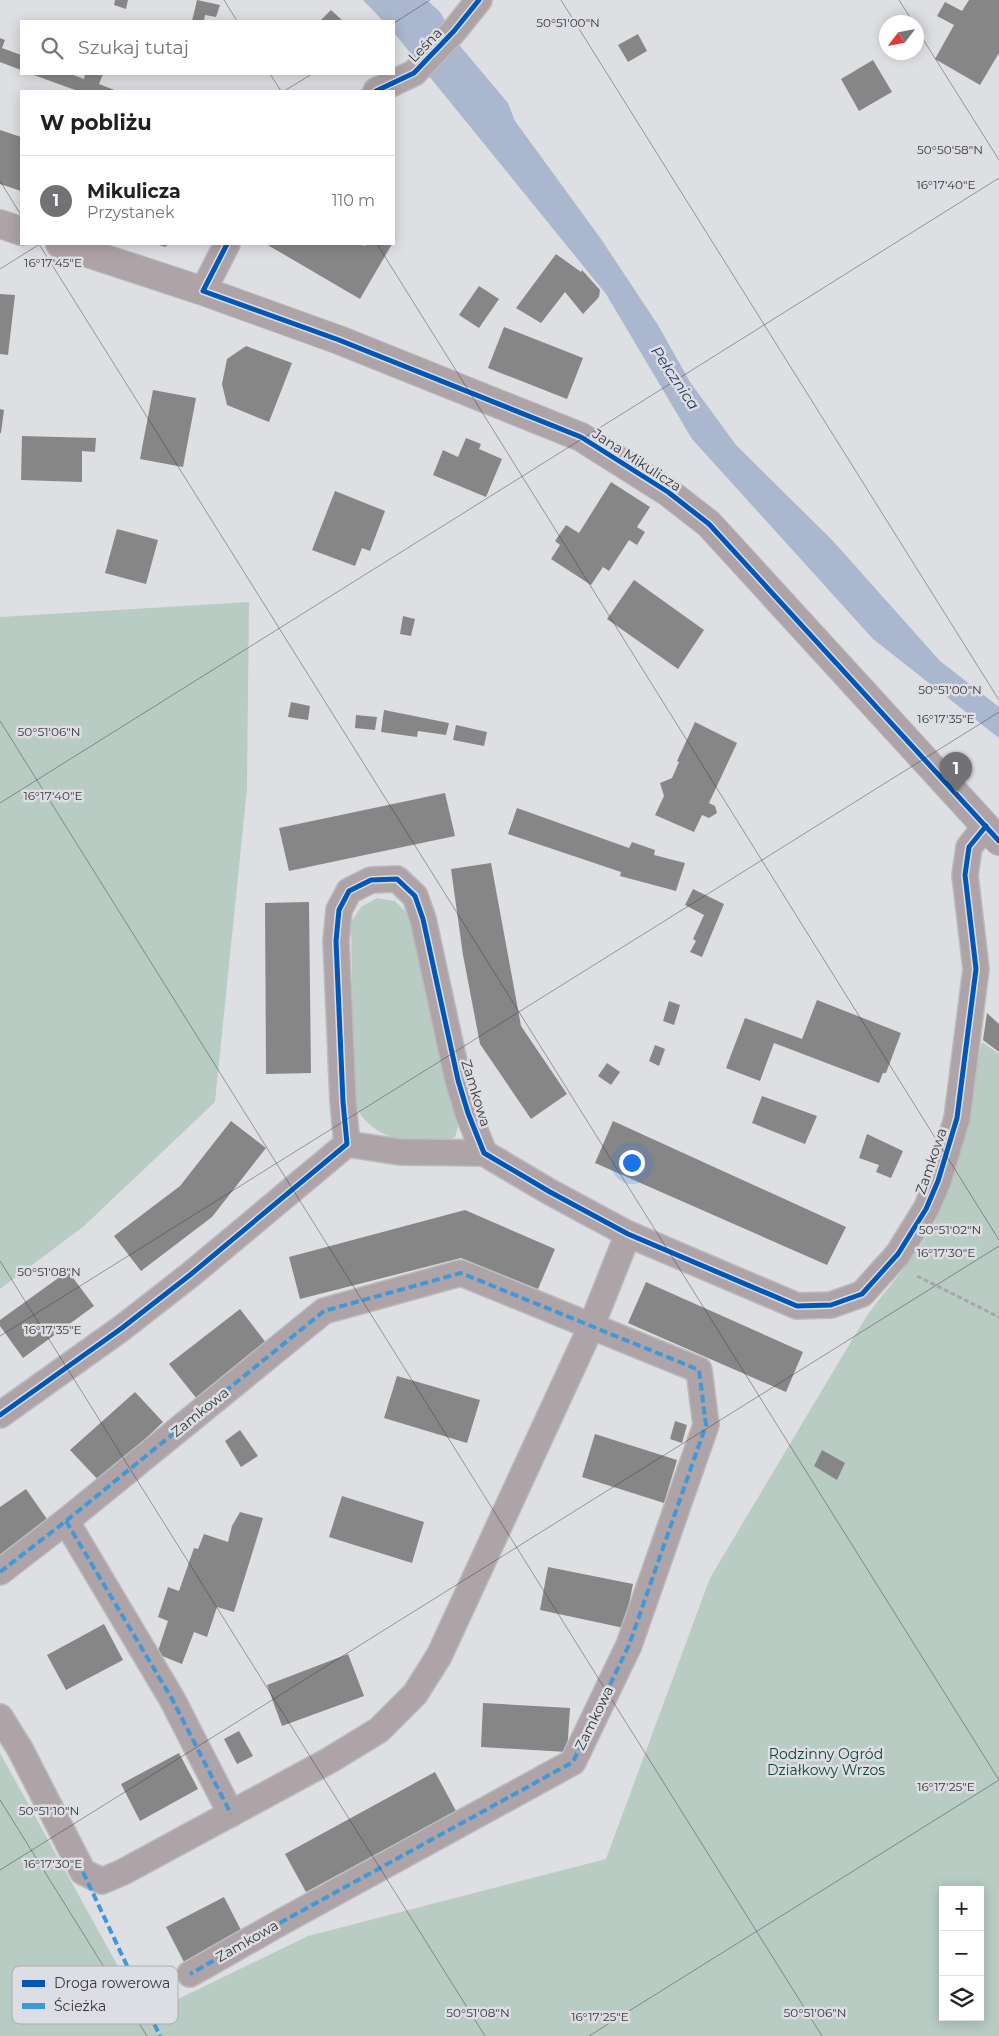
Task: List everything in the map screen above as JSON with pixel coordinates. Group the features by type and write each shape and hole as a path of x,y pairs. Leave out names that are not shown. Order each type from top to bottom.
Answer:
{"street":[{"name":"Leśna","path":"378,90 414,73 454,31 479,0"},
{"path":"0,224 20,231"},
{"name":"Jana Mikulicza","path":"63,245 203,291 339,340 581,437 668,492 709,524 992,834"},
{"path":"203,291 226,245"},
{"name":"Zamkowa","path":"484,1153 468,1113 458,1080 423,919 415,896 397,880 371,880 350,891 340,910 336,941 343,1102 347,1144 400,1152 484,1153 550,1192 628,1234 796,1306 831,1305 862,1294 898,1254 926,1210 938,1181 957,1118 976,969 965,875 969,847 992,834"},
{"path":"0,1416 122,1328 347,1144"},
{"path":"0,1717 20,1750 82,1872 102,1881 123,1872 231,1814 330,1760 379,1730 414,1694 439,1656 467,1599 501,1520 591,1327 628,1234"},
{"name":"Zamkowa","path":"0,1572 66,1521 324,1311 460,1273 699,1370 706,1426 629,1645 573,1762 190,1974"},
{"path":"66,1521 172,1699 231,1814"}],"path":[{"path":"890,1263 999,1317"}],"green space":[{"path":"249,602 247,789 215,1102 84,1226 0,1289 0,617"},
{"path":"377,898 395,901 413,919 445,1081 458,1127 455,1137 427,1143 397,1139 371,1125 361,1115 354,1102 351,922 361,907"},
{"name":"Rodzinny Ogród Działkowy Wrzos","path":"982,1042 999,1054 999,2036 0,2036 0,1753 118,1966 12,1966 12,2024 178,2024 178,1999 308,1936 606,1859 710,1578 861,1325 931,1228 947,1195 960,1152"}],"water":[{"name":"Pełcznica","path":"363,0 427,0 440,12 460,46 508,103 515,121 601,239 658,325 690,382 736,445 833,541 940,661 999,707 999,738 873,639 692,439 606,294 395,34 395,20 382,20"}],"building":[{"path":"115,0 128,0 126,9 114,5"},
{"path":"197,0 220,5 216,17 205,15 204,20 192,20"},
{"path":"969,0 999,0 999,53 980,85 935,59 954,25 937,16 945,2 962,11"},
{"path":"331,10 342,20 321,20"},
{"path":"638,34 647,51 628,62 618,45"},
{"path":"0,38 5,40 2,48 20,55 20,70 0,62"},
{"path":"873,60 892,92 859,111 841,79"},
{"path":"34,75 74,75 84,79 85,75 103,75 99,84 114,90 75,90"},
{"path":"0,130 20,137 20,191 0,184"},
{"path":"268,245 391,245 360,299"},
{"path":"556,254 581,272 582,270 600,290 599,297 583,314 565,292 541,323 516,308"},
{"path":"479,286 499,299 479,328 459,315"},
{"path":"0,294 15,295 8,355 0,354"},
{"path":"504,327 583,358 567,399 488,368"},
{"path":"246,346 292,363 269,422 227,405 222,384 227,359"},
{"path":"153,390 196,398 183,467 140,459"},
{"path":"0,409 4,410 1,433 0,433"},
{"path":"22,436 96,438 95,452 82,451 82,482 21,480"},
{"path":"466,438 481,444 479,449 502,459 486,497 433,475 443,450 458,457"},
{"path":"611,482 650,507 637,527 645,532 637,545 629,540 609,571 603,567 591,585 551,559 560,545 555,541 566,525 579,533"},
{"path":"335,491 385,511 370,551 362,548 355,566 312,550"},
{"path":"117,529 158,540 146,584 105,573"},
{"path":"634,580 704,630 678,669 607,619"},
{"path":"403,616 415,619 411,636 400,634"},
{"path":"291,702 310,706 308,720 288,717"},
{"path":"384,710 449,723 446,735 418,731 417,737 381,732"},
{"path":"356,715 377,717 375,730 355,728"},
{"path":"695,722 737,743 709,803 715,806 717,813 709,818 702,815 694,832 655,815 664,796 660,783 672,778 679,762 677,761"},
{"path":"456,725 487,732 484,746 453,740"},
{"path":"445,793 455,836 289,871 279,828"},
{"path":"517,808 629,848 632,842 655,850 654,855 685,863 676,891 620,876 621,872 508,834"},
{"path":"491,863 521,1026 567,1094 531,1119 480,1044 463,955 451,869"},
{"path":"693,889 724,904 702,957 690,952 696,941 693,939 704,915 685,905"},
{"path":"309,902 311,1073 266,1074 265,903"},
{"path":"817,1000 901,1033 886,1073 883,1073 879,1083 774,1043 760,1081 726,1068 745,1018 802,1039"},
{"path":"669,1001 680,1005 674,1025 663,1021"},
{"path":"987,1013 999,1024 999,1052 983,1040"},
{"path":"655,1045 665,1049 659,1066 649,1061"},
{"path":"607,1063 620,1072 611,1085 598,1076"},
{"path":"762,1096 817,1116 805,1144 752,1123"},
{"path":"231,1121 266,1148 212,1217 141,1271 114,1236 180,1186"},
{"path":"613,1121 846,1227 827,1265 595,1163"},
{"path":"867,1134 903,1151 891,1178 876,1172 879,1165 859,1158"},
{"path":"465,1210 555,1249 538,1289 461,1258 300,1299 289,1257"},
{"path":"68,1271 94,1306 23,1358 0,1326 0,1320"},
{"path":"646,1282 803,1352 786,1392 628,1323"},
{"path":"240,1309 267,1344 197,1399 169,1364"},
{"path":"397,1376 480,1400 467,1443 384,1418"},
{"path":"135,1392 163,1422 100,1482 70,1450"},
{"path":"675,1421 687,1425 682,1443 670,1439"},
{"path":"240,1430 258,1456 241,1467 225,1441"},
{"path":"595,1434 677,1460 664,1503 582,1477"},
{"path":"822,1450 845,1463 837,1480 814,1466"},
{"path":"26,1489 49,1522 0,1557 0,1507"},
{"path":"342,1496 424,1522 412,1563 329,1537"},
{"path":"240,1512 263,1518 234,1612 217,1607 207,1637 194,1632 182,1664 157,1654 168,1621 158,1617 168,1587 179,1591 194,1548 198,1549 204,1534 228,1542 232,1526"},
{"path":"548,1567 633,1584 624,1628 540,1610"},
{"path":"104,1624 123,1660 66,1690 47,1655"},
{"path":"348,1654 364,1696 282,1726 267,1685"},
{"path":"483,1703 570,1708 567,1752 481,1747"},
{"path":"239,1731 253,1756 237,1764 224,1739"},
{"path":"179,1753 198,1789 140,1821 121,1784"},
{"path":"435,1772 456,1811 306,1892 285,1854"},
{"path":"224,1897 243,1934 185,1964 166,1927"}],"marked path":[{"path":"0,1572 66,1521 324,1311 461,1273 699,1370 706,1425 629,1645 573,1762 190,1974"},
{"path":"66,1521 172,1699 231,1814"},
{"path":"83,1872 127,1966"},
{"path":"154,2024 160,2036"}],"cycle path":[{"path":"378,90 414,73 454,31 479,0"},
{"path":"226,245 203,291 339,340 581,437 668,492 709,524 999,841"},
{"path":"0,1415 122,1328 190,1275 347,1144 343,1102 336,941 339,910 349,891 371,880 397,879 415,896 423,919 458,1080 468,1113 484,1153 550,1192 628,1234 797,1306 831,1305 862,1294 898,1254 926,1209 938,1181 957,1118 976,969 965,875 969,847 986,826"}],"place":[{"name":"Mikulicza","path":"956,793"}]}
